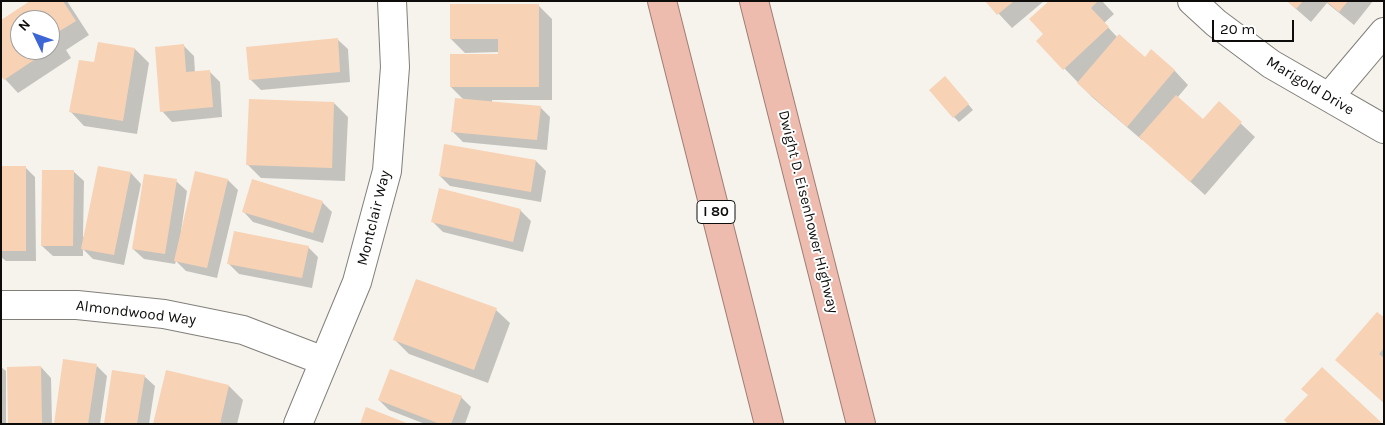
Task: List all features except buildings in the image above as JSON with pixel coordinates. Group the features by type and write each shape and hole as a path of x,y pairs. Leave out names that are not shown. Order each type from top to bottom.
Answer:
{"highway":[{"name":"I 80","path":"662,1 769,424"},
{"name":"Dwight D. Eisenhower Highway","path":"754,1 861,424"}],"street":[{"name":"Montclair Way","path":"298,424 357,282 387,171 395,67 392,1"},
{"name":"Marigold Drive","path":"1192,1 1216,23 1271,64 1384,129"},
{"path":"1329,97 1384,32"},
{"name":"Almondwood Way","path":"1,305 77,305 164,314 243,330 324,361"}]}
